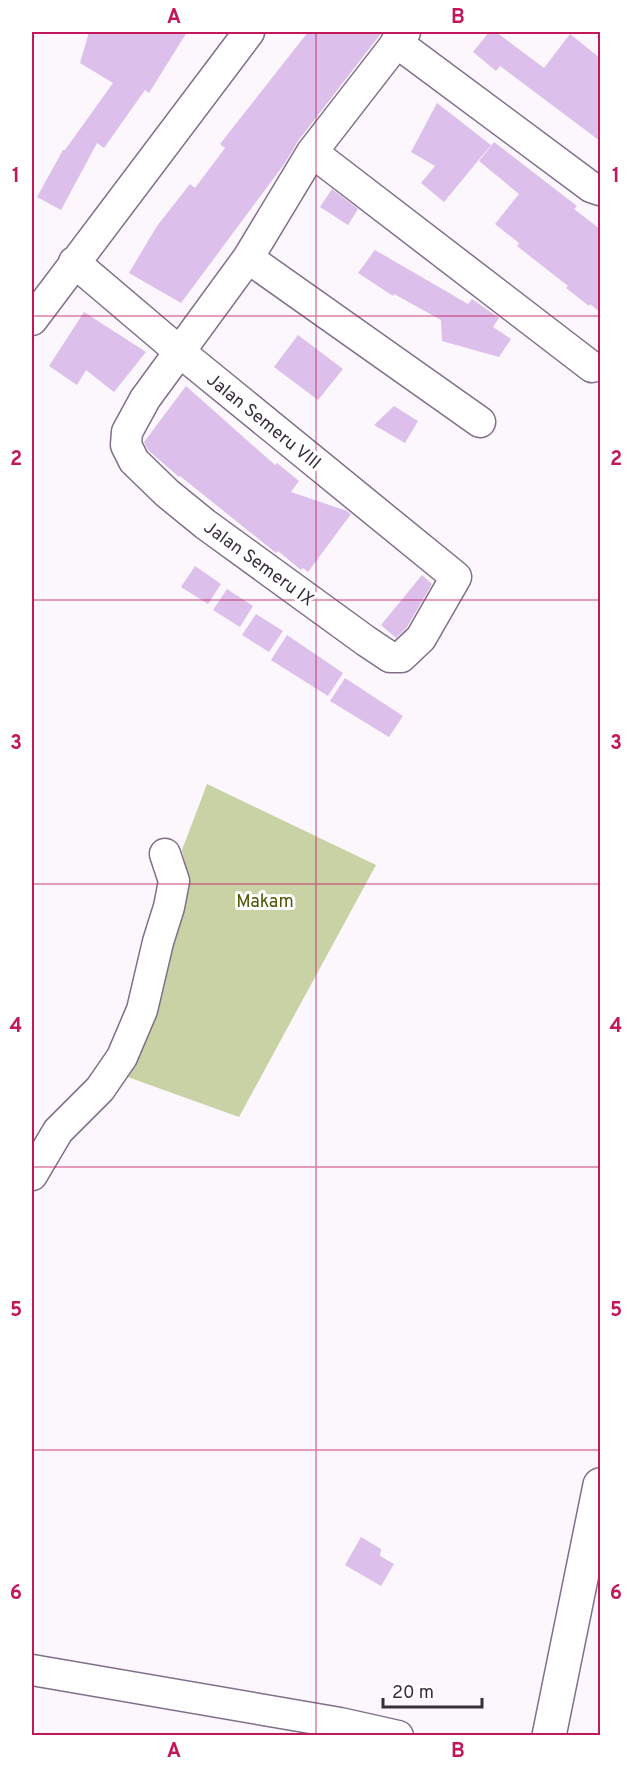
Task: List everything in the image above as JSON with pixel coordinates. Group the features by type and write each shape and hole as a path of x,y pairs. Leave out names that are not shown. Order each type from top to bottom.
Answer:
{"highway":[{"path":"549,1736 600,1485"}],"street":[{"path":"32,320 249,32"},
{"path":"400,37 591,187 600,190"},
{"name":"Jalan Semeru IX","path":"400,37 312,153 248,258 145,399 128,432 126,446 134,461 146,474 205,524 390,657 401,657 411,649 426,630 456,577"},
{"path":"312,153 592,367"},
{"path":"248,258 480,422"},
{"name":"Jalan Semeru VIII","path":"74,262 180,352 456,577"},
{"path":"32,1175 58,1131 100,1089 122,1057 142,1010 174,881 165,854"},
{"path":"32,1670 340,1723 398,1736"}],"green space":[{"name":"Makam","path":"207,784 376,865 239,1117 122,1075 189,878 182,850"}],"building":[{"path":"89,32 187,32 149,93 145,90 104,148 97,143 61,210 37,197 63,150 113,83 80,63"},
{"path":"308,32 382,32 298,141 285,163 181,303 129,273 157,226 190,184 195,188 225,148 220,144"},
{"path":"489,32 496,32 544,68 570,34 600,58 600,141 500,66 496,71 473,52"},
{"path":"437,103 491,145 444,202 421,183 435,166 411,152"},
{"path":"494,142 577,206 574,209 600,229 600,312 566,288 568,286 517,246 519,243 495,224 519,194 479,161"},
{"path":"332,189 358,209 348,225 320,207"},
{"path":"375,250 468,304 472,299 499,318 493,327 511,339 499,357 442,341 441,320 394,294 393,296 358,273"},
{"path":"84,312 146,352 114,392 86,370 77,385 49,366"},
{"path":"298,335 343,369 318,400 274,367"},
{"path":"186,386 275,465 277,463 299,481 291,492 351,514 308,572 303,568 301,570 278,551 276,553 148,450 144,442"},
{"path":"394,406 418,421 405,443 374,425"},
{"path":"195,566 221,584 208,604 181,587"},
{"path":"422,575 432,584 407,627 396,638 381,625"},
{"path":"227,589 253,606 240,627 213,610"},
{"path":"256,614 283,631 269,652 242,635"},
{"path":"287,635 343,673 328,696 271,660"},
{"path":"345,678 403,716 389,737 330,701"},
{"path":"361,1537 381,1549 380,1556 394,1564 381,1586 345,1565"}]}
